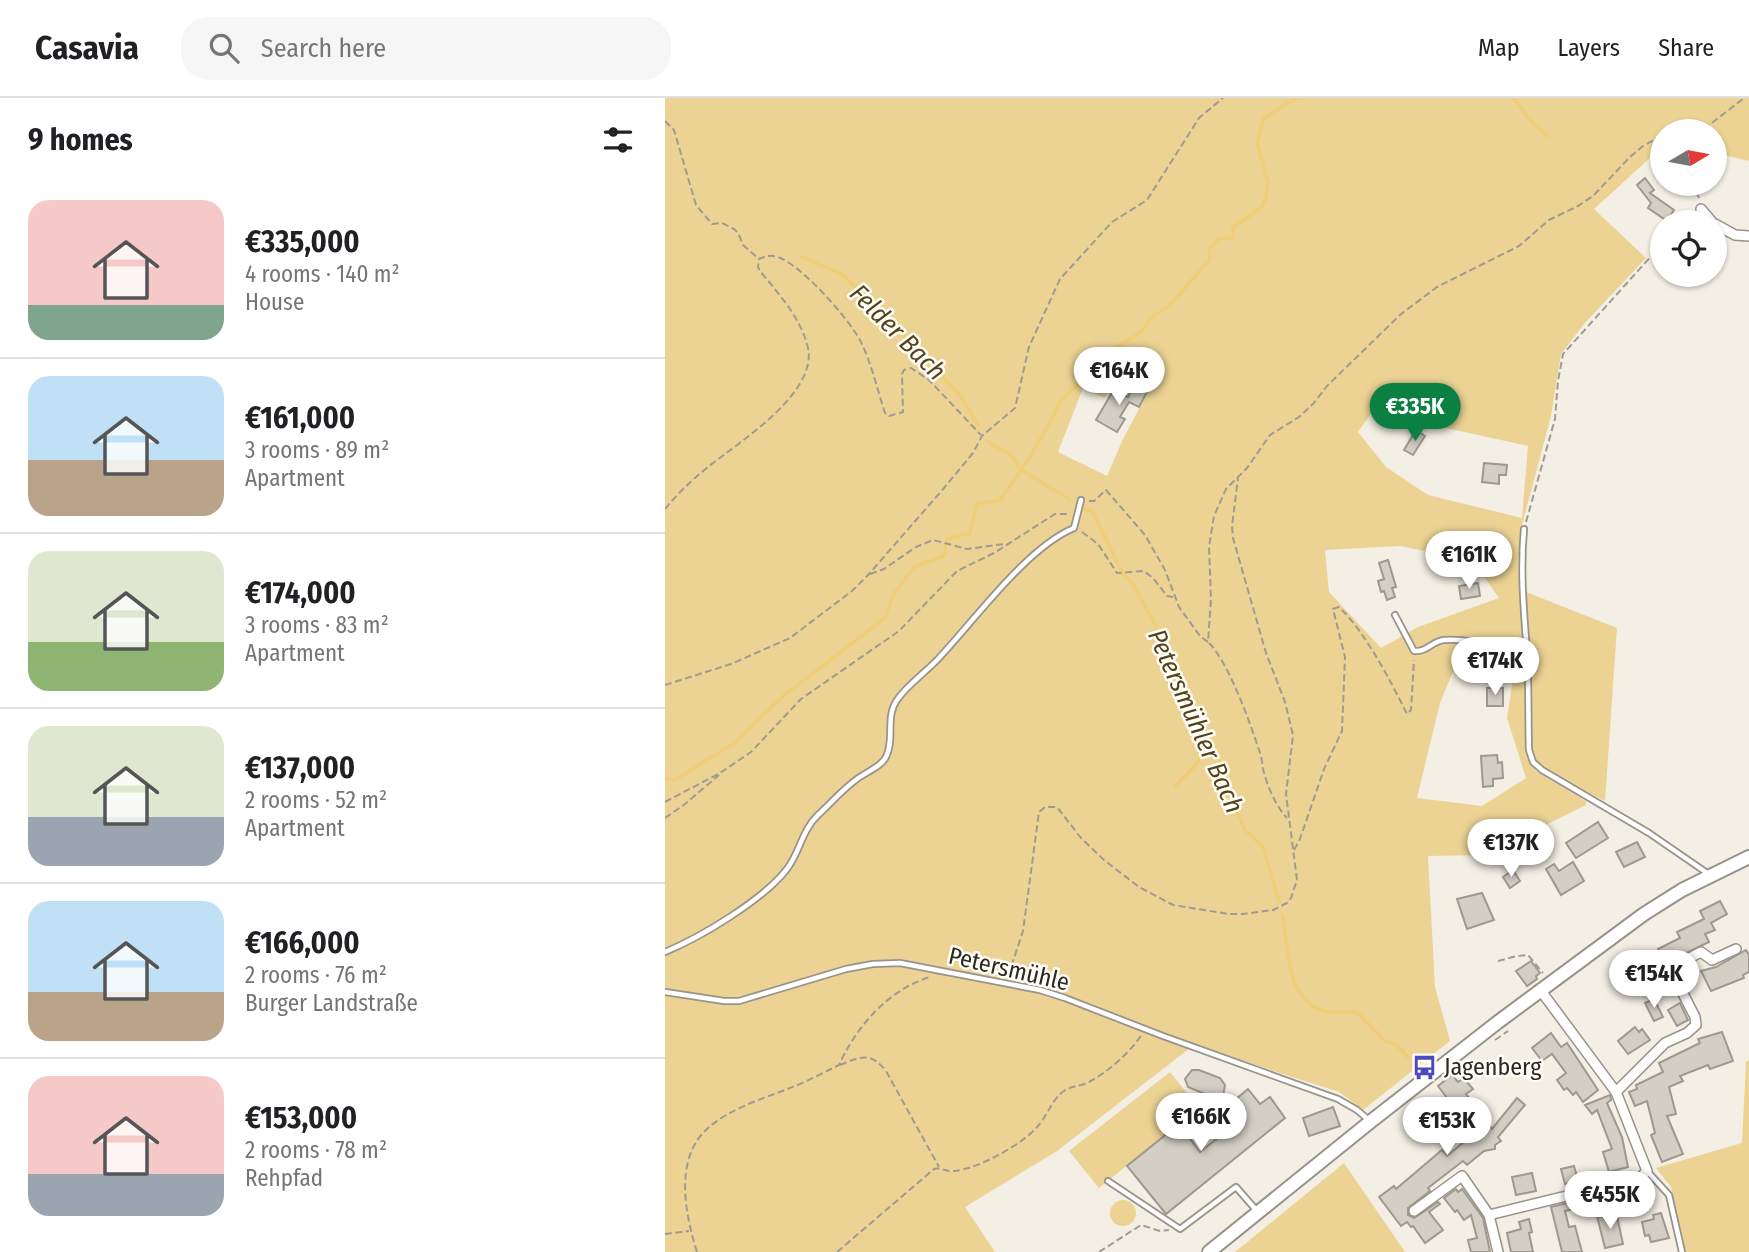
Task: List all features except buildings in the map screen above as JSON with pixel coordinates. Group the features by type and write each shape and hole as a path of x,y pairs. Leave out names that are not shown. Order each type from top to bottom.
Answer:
{"main road":[{"path":"1209,1252 1370,1122 1644,914 1749,856"}],"street":[{"path":"1727,230 1735,235 1749,236"},
{"path":"1616,1092 1665,1043 1696,1026 1695,1017 1670,968 1701,953 1712,960 1736,949"},
{"path":"1489,1215 1640,1178 1647,1171 1616,1092 1541,991"},
{"path":"1414,1211 1462,1176 1489,1215 1498,1252"}],"lane":[{"path":"665,952 706,933 778,878 792,861 813,819 855,780 884,761 888,752 892,712 897,700 930,668 1034,554 1074,528 1081,500"},
{"path":"1524,530 1522,569 1529,750 1533,762 1542,770 1668,844 1711,876"},
{"path":"1395,615 1414,651 1427,650 1441,640 1456,640 1527,655"},
{"name":"Petersmühle","path":"665,992 732,1002 760,997 799,982 868,964 900,963 1065,998 1338,1099 1357,1110 1370,1122"},
{"path":"1647,1171 1669,1195 1682,1252"},
{"path":"1108,1181 1180,1229 1236,1187 1258,1212"}],"path":[{"path":"665,685 751,656 790,638 852,591 869,574 973,453 982,436 1015,408 1029,347 1060,279 1112,222 1147,200 1199,118 1223,98"},
{"path":"1718,119 1744,98"},
{"path":"665,121 674,130 697,208 712,224 722,223 736,231 741,242 759,259 759,270 785,302 805,337 810,355 807,372 799,386 779,408 688,484 665,509"},
{"path":"1208,642 1211,528 1229,485 1238,478 1271,435 1313,404 1327,386 1401,314 1437,287 1518,246 1549,220 1585,201 1601,189 1630,157 1650,143"},
{"path":"1699,196 1702,209"},
{"path":"759,259 770,255 787,262 812,282 846,317 871,366 885,413 889,416 903,412 902,374 904,370 911,368 929,380 982,436"},
{"path":"1524,530 1555,418 1557,381 1563,354 1650,257"},
{"path":"1006,984 1023,931 1039,812 1045,807 1057,807 1092,849 1139,887 1161,900 1194,909 1229,914 1254,913 1281,907 1295,890 1297,880 1286,794 1293,750 1290,722 1278,681 1266,653 1231,526 1238,478"},
{"path":"1081,500 1094,501 1103,492 1110,492 1145,535 1165,570 1174,597 1189,622 1219,656 1261,755 1265,777 1280,811 1288,819"},
{"path":"665,818 759,745 801,699 899,632 957,571 994,553 1055,514 1064,513 1076,517"},
{"path":"1074,528 1095,541 1117,573 1144,571 1167,596 1174,597"},
{"path":"869,574 884,569 916,547 933,540 967,548 1006,544"},
{"path":"1293,851 1297,848 1324,769 1342,731 1345,657 1333,609 1339,607 1353,623 1381,666 1407,714 1411,710 1414,651"},
{"path":"665,803 720,773"},
{"path":"1498,961 1528,955 1546,977"},
{"path":"839,1065 848,1046 880,1006 906,986 945,972"},
{"path":"1486,1047 1515,1024"},
{"path":"837,1252 933,1168 962,1170 1013,1145 1037,1128 1061,1094 1086,1084 1104,1072 1134,1048 1146,1030"},
{"path":"697,1252 685,1203 687,1172 697,1142 706,1130 733,1112 839,1065 863,1057 878,1062 925,1137 940,1167"},
{"path":"1099,1252 1141,1225 1160,1231 1180,1229"},
{"path":"665,1234 690,1231"}],"shaded area":[{"path":"665,98 1749,98 1749,161 1727,156 1727,119 1650,119 1650,158 1594,209 1646,258 1584,324 1561,354 1551,416 1522,525 1518,564 1526,752 1536,771 1586,801 1586,805 1485,855 1428,856 1435,987 1450,1041 1363,1110 1339,1092 1194,1045 1057,1151 965,1207 995,1252 665,1252","holes":["1125,367 1151,379 1148,392 1107,476 1058,452 1083,388 1104,398","1380,401 1437,426 1528,446 1522,518 1428,495 1386,467 1358,432","1400,546 1473,561 1499,598 1418,627 1381,648 1329,592 1325,550","1456,664 1513,678 1507,718 1526,778 1482,806 1417,798 1440,703"]},
{"path":"1526,592 1617,628 1605,801 1542,770 1533,762 1529,750"},
{"path":"1749,1060 1749,1252 1686,1252 1671,1187 1656,1168 1742,1143 1746,1062"},
{"path":"1170,1072 1199,1108 1099,1188 1069,1151"},
{"path":"1344,1163 1405,1252 1235,1252"},
{"path":"1123,1200 1132,1204 1136,1213 1132,1222 1123,1226 1114,1222 1110,1213 1114,1204"}],"waterway":[{"name":"Felder Bach","path":"665,779 675,780 736,742 781,698 886,617 893,595 914,567 944,556 947,539 970,533 977,504 1000,500 1026,463 1060,402 1084,374 1104,355 1141,332 1152,317 1169,306 1210,259 1209,249 1219,239 1233,238 1233,227 1262,207 1268,182 1257,143 1264,118 1296,98"},
{"path":"1513,98 1533,123 1548,136"},
{"name":"Felder Bach","path":"802,257 841,274 873,302 962,398 978,425"},
{"name":"Petersmühler Bach","path":"987,441 1011,455 1020,469 1069,499"},
{"name":"Petersmühler Bach","path":"1084,509 1092,511 1123,574 1133,584 1164,641 1177,670 1184,703 1206,745 1221,763 1233,804 1245,830 1263,847 1279,901"},
{"path":"1175,786 1195,766 1206,745"},
{"name":"Petersmühler Bach","path":"1283,916 1291,971 1302,996 1324,1011 1357,1012 1385,1041 1396,1045 1408,1057"}],"place":[{"name":"Jagenberg","path":"1424,1067"}]}
